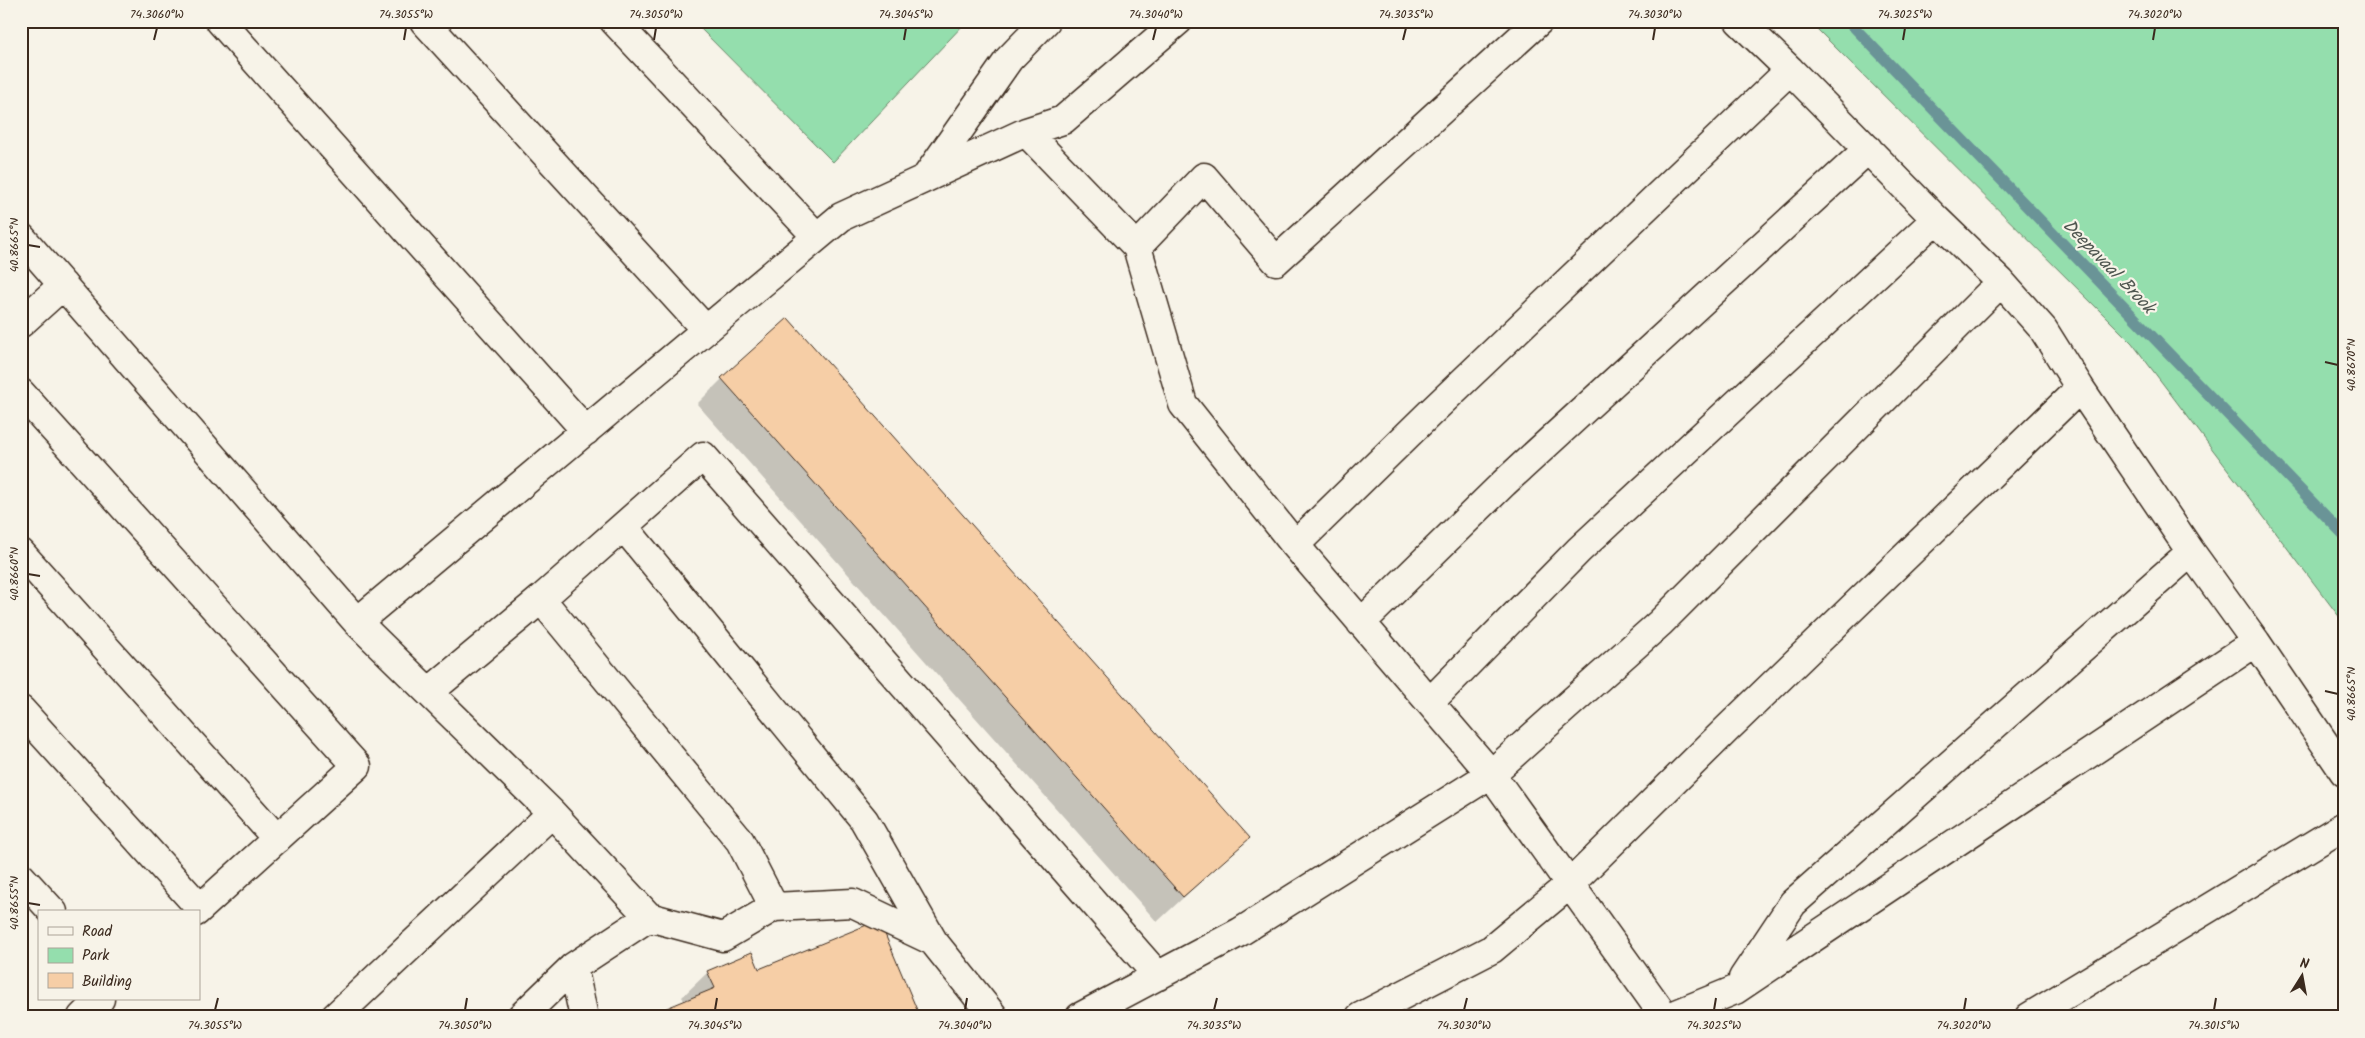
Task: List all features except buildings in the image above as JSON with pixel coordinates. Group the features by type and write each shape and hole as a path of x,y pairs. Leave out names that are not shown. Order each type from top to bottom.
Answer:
{"lane":[{"path":"220,21 586,431"},
{"path":"424,21 706,330"},
{"path":"614,21 816,236"},
{"path":"926,177 1009,59 1046,21"},
{"path":"357,622 841,217 1026,132 1063,120 1178,21"},
{"path":"1137,247 1204,177 1276,261 1539,21"},
{"path":"1739,21 2001,282 2043,329 2080,388 2191,552 2256,642 2344,772"},
{"path":"1295,545 1429,414 1790,70"},
{"path":"1026,132 1137,247 1183,404 1295,545 1491,774 1665,1017"},
{"path":"1361,623 1504,483 1868,149"},
{"path":"1430,702 1579,550 1936,219"},
{"path":"21,237 357,622 552,813 649,917 723,937 774,906 853,903 933,941"},
{"path":"1080,1017 1240,932 1491,774 1660,623 2001,282"},
{"path":"21,323 64,285"},
{"path":"1360,1017 1492,949 1570,884 1728,728 2080,388"},
{"path":"21,392 357,766 198,910 21,710"},
{"path":"429,692 542,599 703,456 1158,976"},
{"path":"624,526 864,820 933,941 994,1017"},
{"path":"1734,990 1793,903 2191,552"},
{"path":"21,553 277,839"},
{"path":"542,599 740,841 774,906"},
{"path":"1669,1017 1734,990 2256,642"},
{"path":"335,1017 552,813"},
{"path":"2029,1017 2344,826"},
{"path":"21,877 51,910"},
{"path":"521,1017 573,968 649,917"},
{"path":"573,968 584,1017"},
{"path":"82,1017 99,1000"}],"green space":[{"path":"693,21 967,21 833,162"},
{"path":"1809,21 2344,21 2344,623 2132,343"}],"waterway":[{"name":"Deepavaal Brook","path":"1848,21 2344,535"}]}
